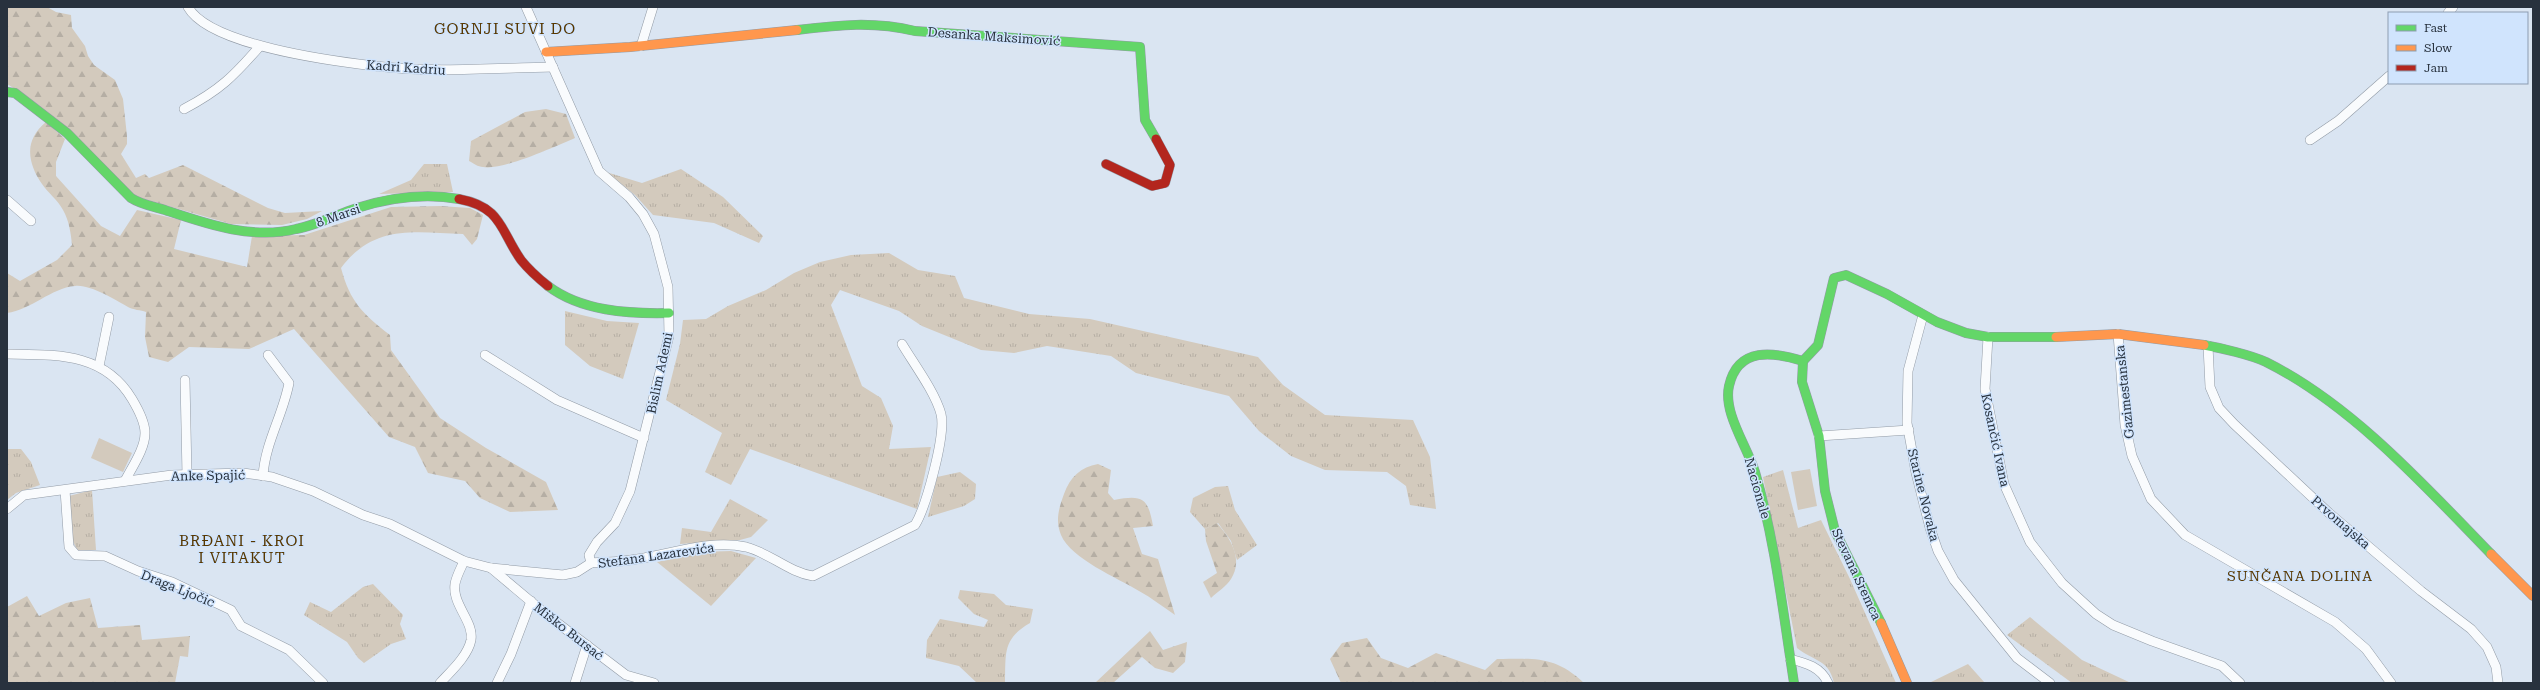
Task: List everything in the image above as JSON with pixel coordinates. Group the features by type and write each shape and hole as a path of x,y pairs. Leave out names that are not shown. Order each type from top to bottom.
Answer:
{"street":[{"name":"Kadri Kadriu","path":"188,7 196,19 228,36 260,46 375,66 457,70 553,67"},
{"name":"Bislim Ademi","path":"526,7 599,171 628,197 643,214 654,234 665,273 669,313 668,342 644,438 628,496 615,523 597,542 589,555 591,563"},
{"path":"641,46 653,7"},
{"name":"Desanka Maksimović","path":"546,52 641,46 861,23 891,25 915,31 1140,47 1145,120 1170,165 1164,183 1152,186 1106,164"},
{"path":"184,109 212,94 234,75 260,46"},
{"path":"2310,140 2338,121 2388,77"},
{"name":"8 Marsi","path":"7,92 15,93 57,124 83,148 121,190 141,204 214,227 265,234 299,228 392,199 448,198 471,201 487,207 495,214 522,261 535,275 567,298 637,315 669,313"},
{"path":"7,200 32,221"},
{"path":"1803,361 1818,345 1824,329 1831,285 1834,278 1841,275 1856,278 1953,330 1988,337 2068,337 2118,334 2208,346 2264,361 2313,389 2404,465 2533,596"},
{"name":"Starine Novaka","path":"1923,315 1908,371 1908,430 1916,473 1930,528 1938,551 1954,580 2017,658 2050,683"},
{"path":"99,366 109,317"},
{"name":"Gazimestanska","path":"2118,334 2125,425 2132,456 2151,499 2185,535 2335,622 2366,649 2391,683"},
{"name":"Kosančić Ivana","path":"1988,337 1985,390 2004,484 2030,542 2062,583 2096,614 2113,625 2152,641 2222,666 2240,683"},
{"name":"Stefana Lazarevića","path":"591,563 637,559 678,550 715,546 746,547 799,574 813,576 915,525 922,514 932,477 940,436 941,414 902,344"},
{"name":"Prvomajska","path":"2208,346 2210,387 2219,408 2234,424 2330,512 2421,591 2471,629 2487,647 2496,667 2498,683"},
{"name":"Nacionale","path":"1794,683 1766,509 1752,463 1731,416 1729,386 1739,366 1749,357 1778,353 1803,361"},
{"path":"7,354 53,355 99,366 116,377 124,386 143,424 145,434 143,445 125,481"},
{"path":"263,476 264,457 286,397 289,383 268,355"},
{"path":"486,356 558,400 644,438"},
{"name":"Stevana Sremca","path":"1803,361 1802,382 1819,436 1825,492 1836,531 1895,652 1907,683"},
{"path":"185,380 188,474"},
{"path":"1819,436 1908,430"},
{"name":"Anke Spajić","path":"7,509 24,495 188,474 243,472 263,476 313,491 363,515 390,524 464,561 491,568"},
{"name":"Draga Ljočic","path":"65,490 69,547 72,553 80,556 105,556 138,571 172,582 231,610 241,626 289,650 323,683"},
{"path":"440,683 457,664 471,641 470,629 455,594 455,584 464,561"},
{"path":"491,568 563,575 577,572 591,563"},
{"name":"Miško Bursać","path":"491,568 626,675 654,683"},
{"path":"497,683 511,654 531,601"},
{"path":"575,683 587,645"},
{"path":"1790,659 1812,665 1825,675 1828,683"}],"green space":[{"path":"7,7 47,7 56,12 71,15 72,28 85,46 88,56 94,65 115,80 123,99 127,144 121,154 136,178 145,174 149,178 183,165 268,208 285,213 322,211 307,219 282,225 231,224 130,195 20,92 7,84"},
{"path":"546,109 566,114 575,138 543,152 503,165 481,167 469,161 471,141 525,112"},
{"path":"46,122 65,139 56,162 56,176 101,226 120,236 137,210 181,220 174,249 247,267 252,236 304,235 391,207 440,206 470,208 483,215 477,239 472,245 463,234 411,232 396,234 381,237 367,244 354,254 341,268 353,299 365,314 390,335 391,350 440,418 486,448 546,482 558,510 510,512 480,498 465,481 428,473 415,447 389,437 294,329 249,349 189,347 168,362 149,357 145,337 146,312 130,308 88,287 75,286 66,288 24,308 7,313 7,273 20,281 57,260 72,245 67,218 61,206 37,176 31,159 31,144 34,136"},
{"path":"424,164 447,164 453,192 379,194 411,180"},
{"path":"681,169 723,197 763,236 759,243 714,223 653,215 635,195 606,172 642,183"},
{"path":"889,253 918,270 955,276 964,298 1029,314 1090,319 1258,357 1283,385 1325,415 1413,420 1430,457 1436,509 1410,505 1406,486 1387,472 1325,470 1291,456 1259,431 1229,396 1136,373 1111,356 1047,346 1014,353 981,350 922,326 899,311 840,290 831,305 862,386 881,398 893,426 889,449 931,447 917,509 750,449 731,485 705,472 722,433 666,400 680,344 683,320 706,319 728,306 766,290 794,273 820,262 851,255"},
{"path":"565,311 607,321 639,323 623,379 590,366 565,345"},
{"path":"99,438 132,453 123,472 91,458"},
{"path":"7,449 21,449 31,462 40,485 16,493 7,500"},
{"path":"1098,464 1111,470 1108,493 1114,500 1137,498 1142,500 1149,509 1153,526 1133,528 1142,554 1158,559 1175,615 1144,594 1085,560 1066,544 1061,535 1058,524 1058,514 1066,488 1081,470"},
{"path":"1810,469 1817,506 1798,510 1791,472"},
{"path":"1783,470 1798,528 1821,520 1850,579 1896,683 1834,683 1832,675 1820,661 1797,648 1763,477"},
{"path":"960,472 976,484 975,499 964,506 928,517 937,477"},
{"path":"1228,486 1235,510 1257,545 1237,560 1231,541 1218,523 1205,529 1190,512 1193,498 1215,487"},
{"path":"92,490 96,550 77,550 73,541 69,496"},
{"path":"730,499 768,520 751,537 740,540 680,544 682,528 711,532"},
{"path":"1217,523 1231,542 1236,556 1236,564 1235,571 1229,582 1211,598 1203,582 1217,573 1206,541 1205,529"},
{"path":"731,551 756,558 711,606 657,562 701,552"},
{"path":"373,584 403,615 400,624 406,639 391,644 364,663 358,658 347,642 304,615 310,602 331,612 363,587"},
{"path":"960,590 994,594 1006,605 1033,609 1030,623 1014,635 1007,648 1005,683 977,683 959,666 926,658 927,640 940,619 984,627 988,620 974,614 958,598"},
{"path":"27,596 39,616 66,603 90,598 98,628 140,625 142,640 190,636 188,657 180,656 175,683 7,683 7,607"},
{"path":"2030,617 2082,660 2131,683 2072,683 2007,635"},
{"path":"1150,631 1163,650 1187,642 1185,662 1173,673 1155,668 1142,657 1113,683 1095,683"},
{"path":"1367,638 1381,658 1408,668 1436,653 1485,670 1497,659 1533,659 1543,660 1563,667 1584,683 1341,683 1330,659 1342,643"},
{"path":"1968,664 1985,683 1929,683"}],"traffic: fast":[{"path":"797,30 842,25 870,25 915,31 1140,47 1145,120 1156,139"},
{"path":"7,92 15,93 67,133 131,198 143,204 213,225 246,232 279,232 304,227 357,208 394,199 433,196 459,199"},
{"path":"1803,361 1818,345 1834,278 1846,275 1887,294 1937,322 1966,333 1988,337 2056,337"},
{"path":"548,286 575,301 590,306 637,313 669,313"},
{"path":"2204,345 2260,359 2298,380 2328,400 2386,448 2491,554"},
{"path":"1794,683 1778,576 1768,524 1755,472 1732,418 1728,396 1729,386 1734,373 1740,364 1749,358 1769,354 1780,355 1803,361"},
{"path":"1803,361 1802,382 1819,436 1825,491 1835,531 1881,623"}],"traffic: slow":[{"path":"546,52 630,47 797,30"},
{"path":"2056,337 2118,334 2204,345"},
{"path":"2491,554 2533,596"},
{"path":"1881,623 1907,683"}],"traffic: jam":[{"path":"1106,164 1152,186 1165,183 1170,165 1156,139"},
{"path":"459,199 473,203 492,214 498,221 521,260 548,286"}],"district":[{"name":"GORNJI SUVI DO","path":"505,29"},
{"name":"BRĐANI - KROI I VITAKUT","path":"242,550"},
{"name":"SUNČANA DOLINA","path":"2300,576"}]}
